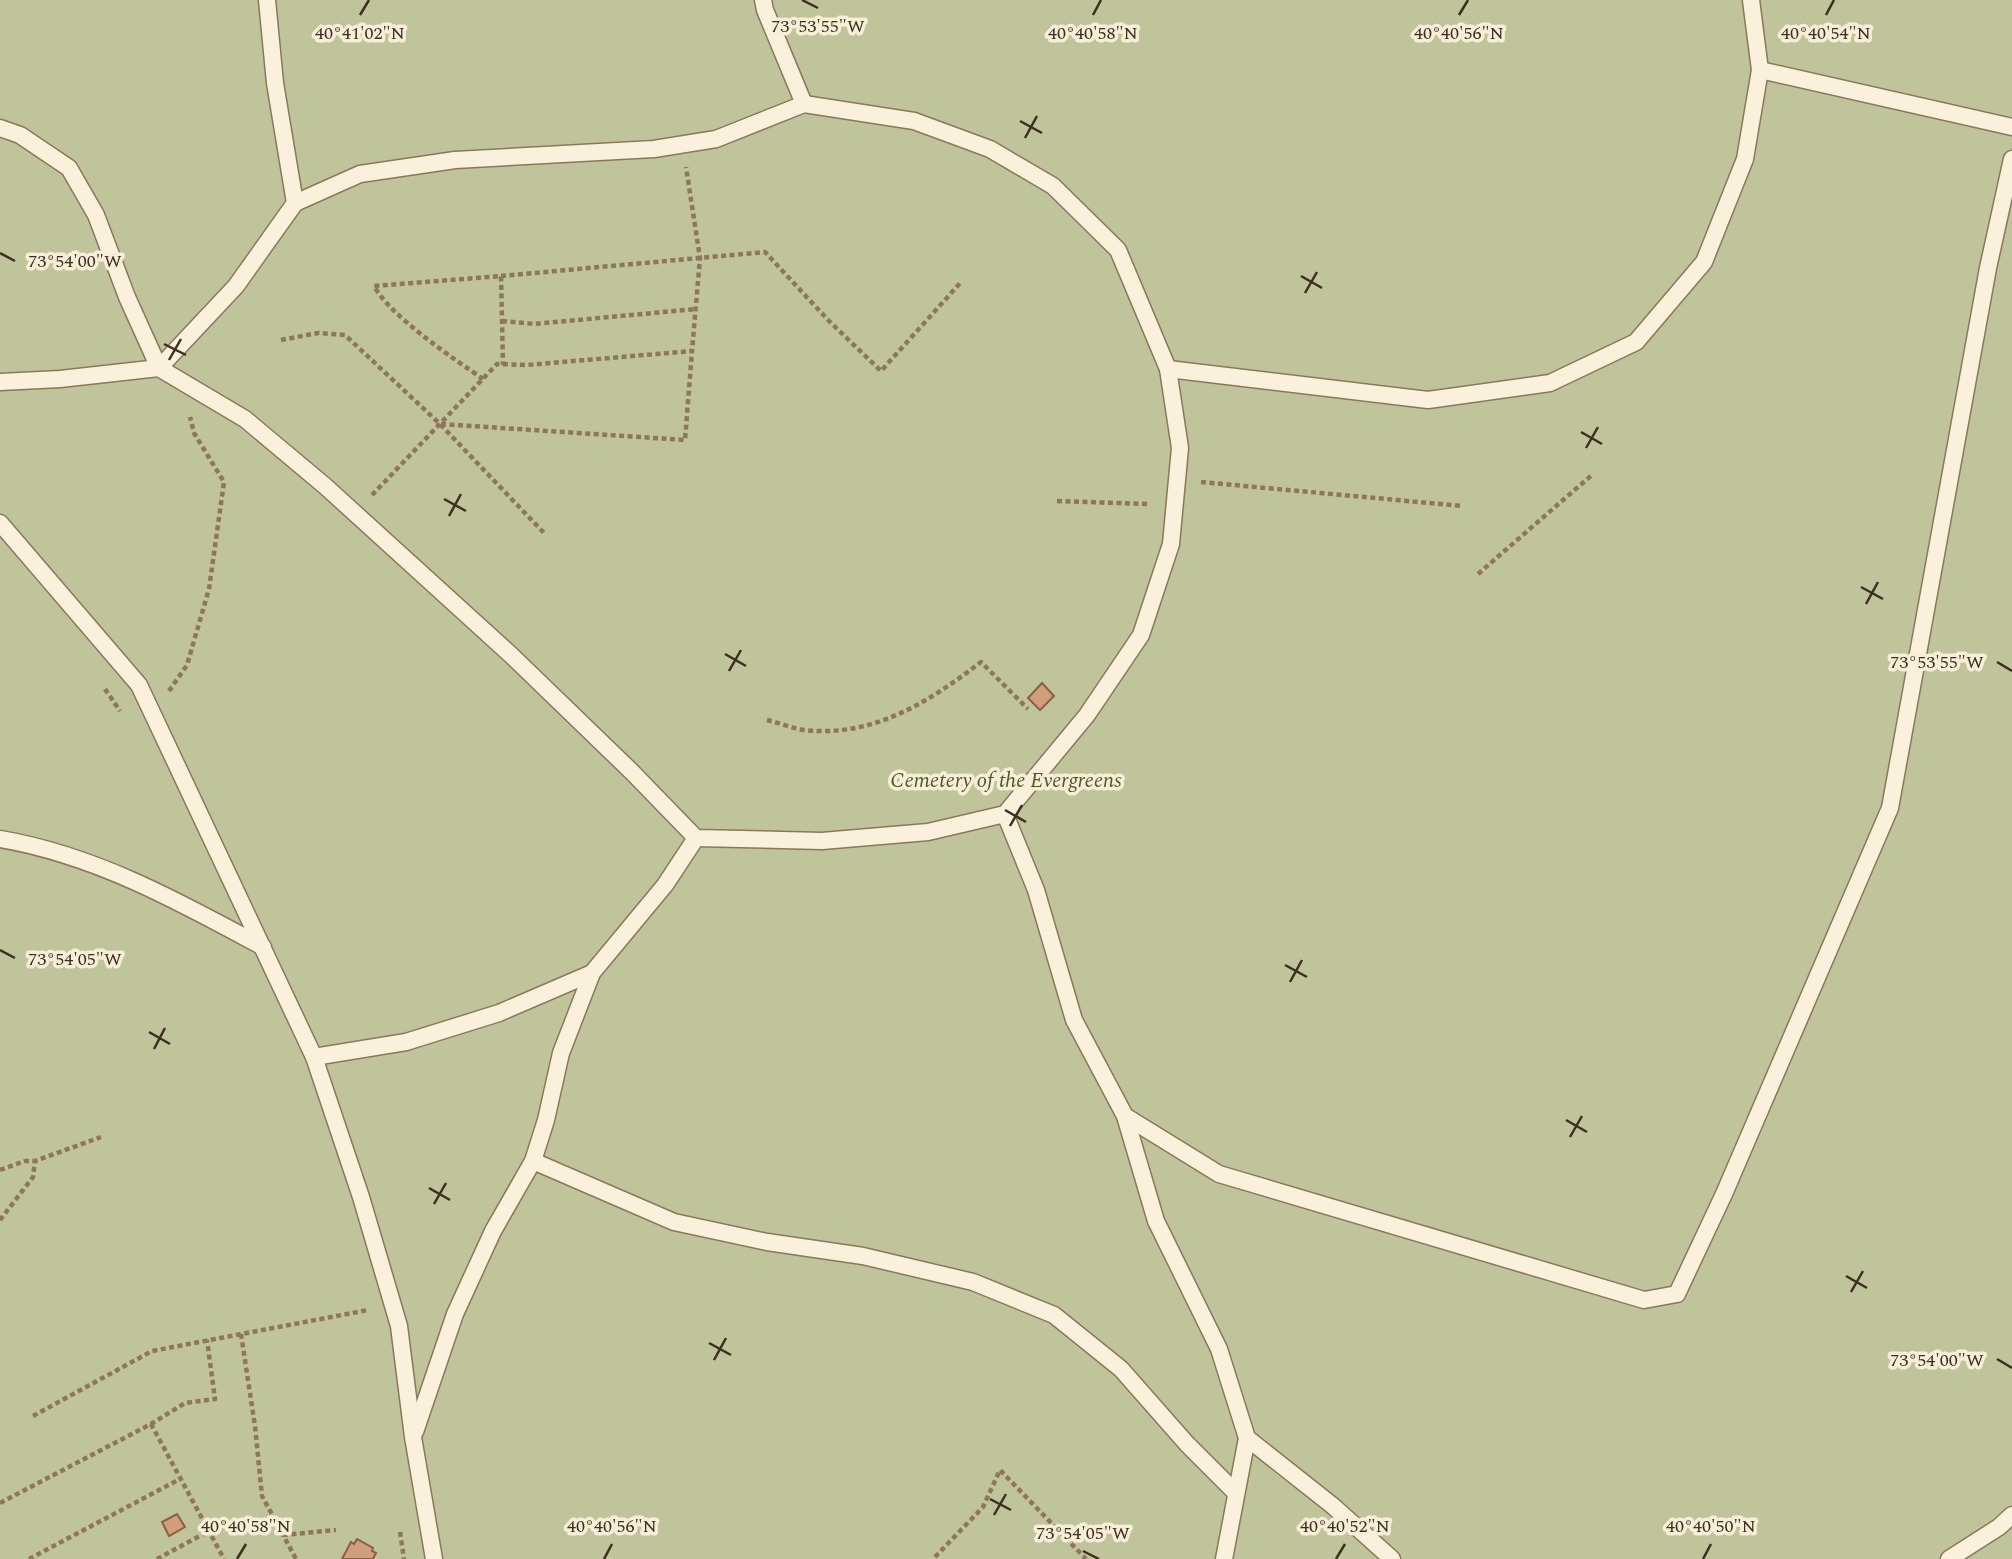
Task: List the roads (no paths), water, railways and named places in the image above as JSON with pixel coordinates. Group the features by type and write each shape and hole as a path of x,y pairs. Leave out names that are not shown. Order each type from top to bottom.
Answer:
{"lane":[{"path":"267,0 275,83 295,202"},
{"path":"763,0 804,104"},
{"path":"1168,369 1428,400 1550,383 1636,342 1704,262 1745,159 1760,70 1751,0"},
{"path":"1760,70 2012,127"},
{"path":"0,128 20,135 69,168 96,215 127,297 159,368 244,419 355,514 511,655 696,838 822,841 928,832 1005,814 1087,715 1141,635 1171,544 1180,448 1168,369 1118,250 1053,186 990,149 914,121 804,104 716,139 682,145 654,149 455,160 360,174 295,202 236,286 159,368 60,379 0,382"},
{"path":"1125,1116 1219,1174 1644,1300 1677,1294 1724,1194 1890,808 1988,268 2012,159"},
{"path":"0,523 139,685 314,1057 361,1197 399,1326 413,1437 435,1559"},
{"path":"1005,814 1036,890 1074,1020 1125,1116 1156,1221 1219,1349 1247,1438 1224,1559"},
{"path":"413,1437 455,1314 493,1231 533,1161 547,1120 561,1053 592,973 665,885 696,838"},
{"path":"0,839 101,867 190,907 263,947"},
{"path":"314,1057 406,1042 499,1013 592,973"},
{"path":"533,1161 674,1223 767,1242 863,1256 973,1282 1054,1315 1121,1368 1187,1444 1236,1493"},
{"path":"1247,1438 1333,1506 1392,1559"},
{"path":"1949,1559 2012,1515"}],"park label":[{"name":"Cemetery of the Evergreens","path":"1006,780"}]}
